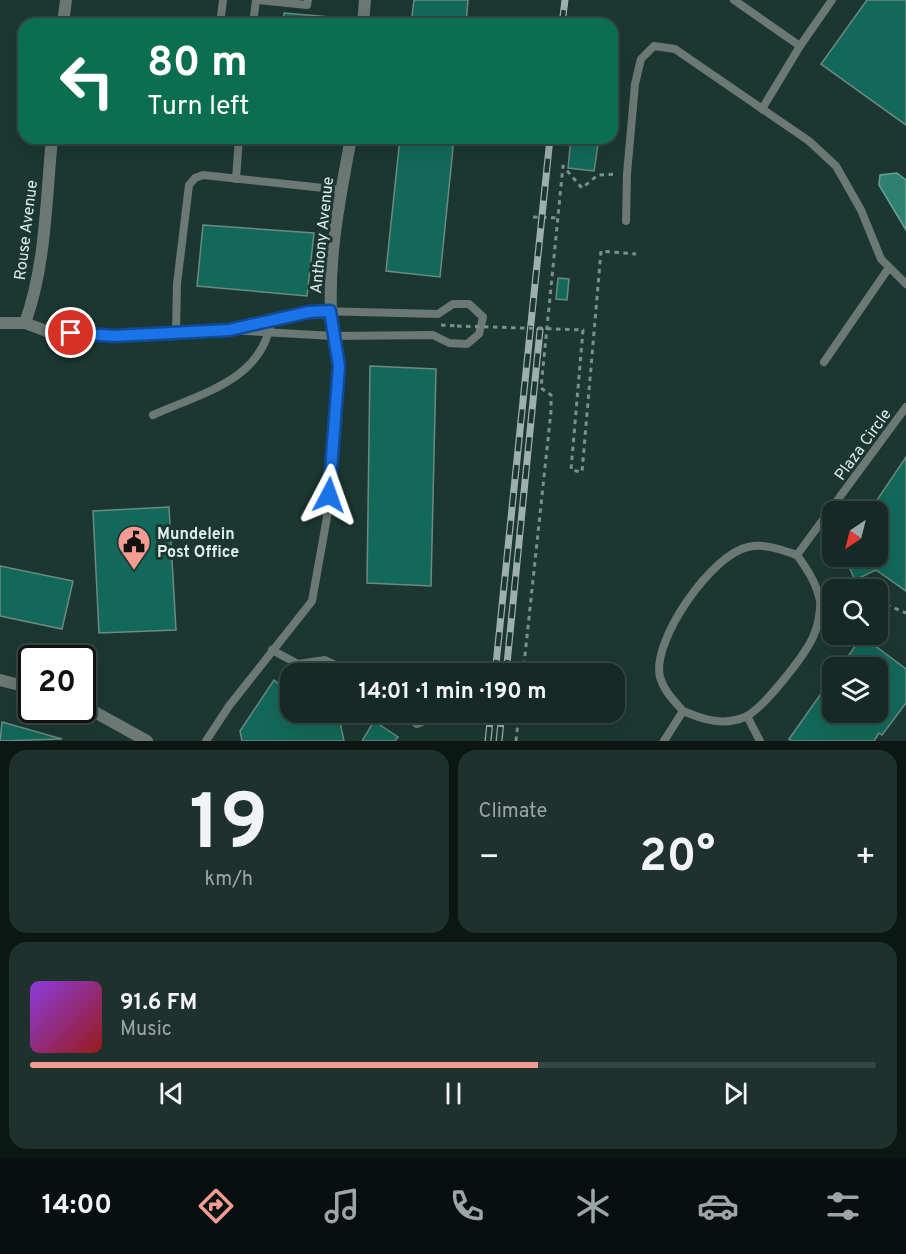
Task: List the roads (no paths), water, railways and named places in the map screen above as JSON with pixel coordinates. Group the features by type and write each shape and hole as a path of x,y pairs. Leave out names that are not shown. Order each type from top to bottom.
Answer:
{"street":[{"path":"64,18 66,0"},
{"path":"364,18 365,0"},
{"name":"Rouse Avenue","path":"24,323 33,299 40,260 51,144"},
{"name":"Anthony Avenue","path":"333,336 330,311 342,190 350,144"},
{"path":"0,323 24,323 49,332 93,335 176,332"},
{"path":"0,680 18,684"},
{"path":"96,713 147,741"}],"lane":[{"path":"221,18 223,0"},
{"path":"254,18 257,0 308,5 308,0"},
{"path":"734,0 800,46"},
{"path":"762,109 800,46 832,0"},
{"path":"626,221 627,174 635,84 641,59 654,46 675,49 809,141 836,166 861,210 869,234 888,269 906,284"},
{"path":"236,179 238,144"},
{"path":"229,330 272,320 330,311 438,314 453,304 469,304 483,317 479,334 467,344 449,343 433,335 333,336 229,330 176,332 178,272 189,185 195,178 202,175 342,190"},
{"path":"824,362 888,269"},
{"path":"153,415 234,379 261,354 272,320"},
{"path":"206,741 272,650 312,601 327,517 339,366 333,336"},
{"name":"Plaza Circle","path":"797,555 906,407"},
{"path":"770,546 797,555 809,573 821,602 815,633 769,699 747,716 727,722 704,720 683,711 667,692 660,676 660,656 668,632 709,573 747,547 770,546"},
{"path":"272,650 296,663"},
{"path":"305,663 325,660 332,663"},
{"path":"663,741 683,711"},
{"path":"747,716 760,741"}],"railway":[{"path":"563,18 565,0"},
{"path":"496,663 549,144"},
{"path":"507,663 540,330"},
{"path":"488,741 490,723"},
{"path":"499,741 501,723"}],"place":[{"name":"Mundelein Post Office","path":"134,571"}]}
